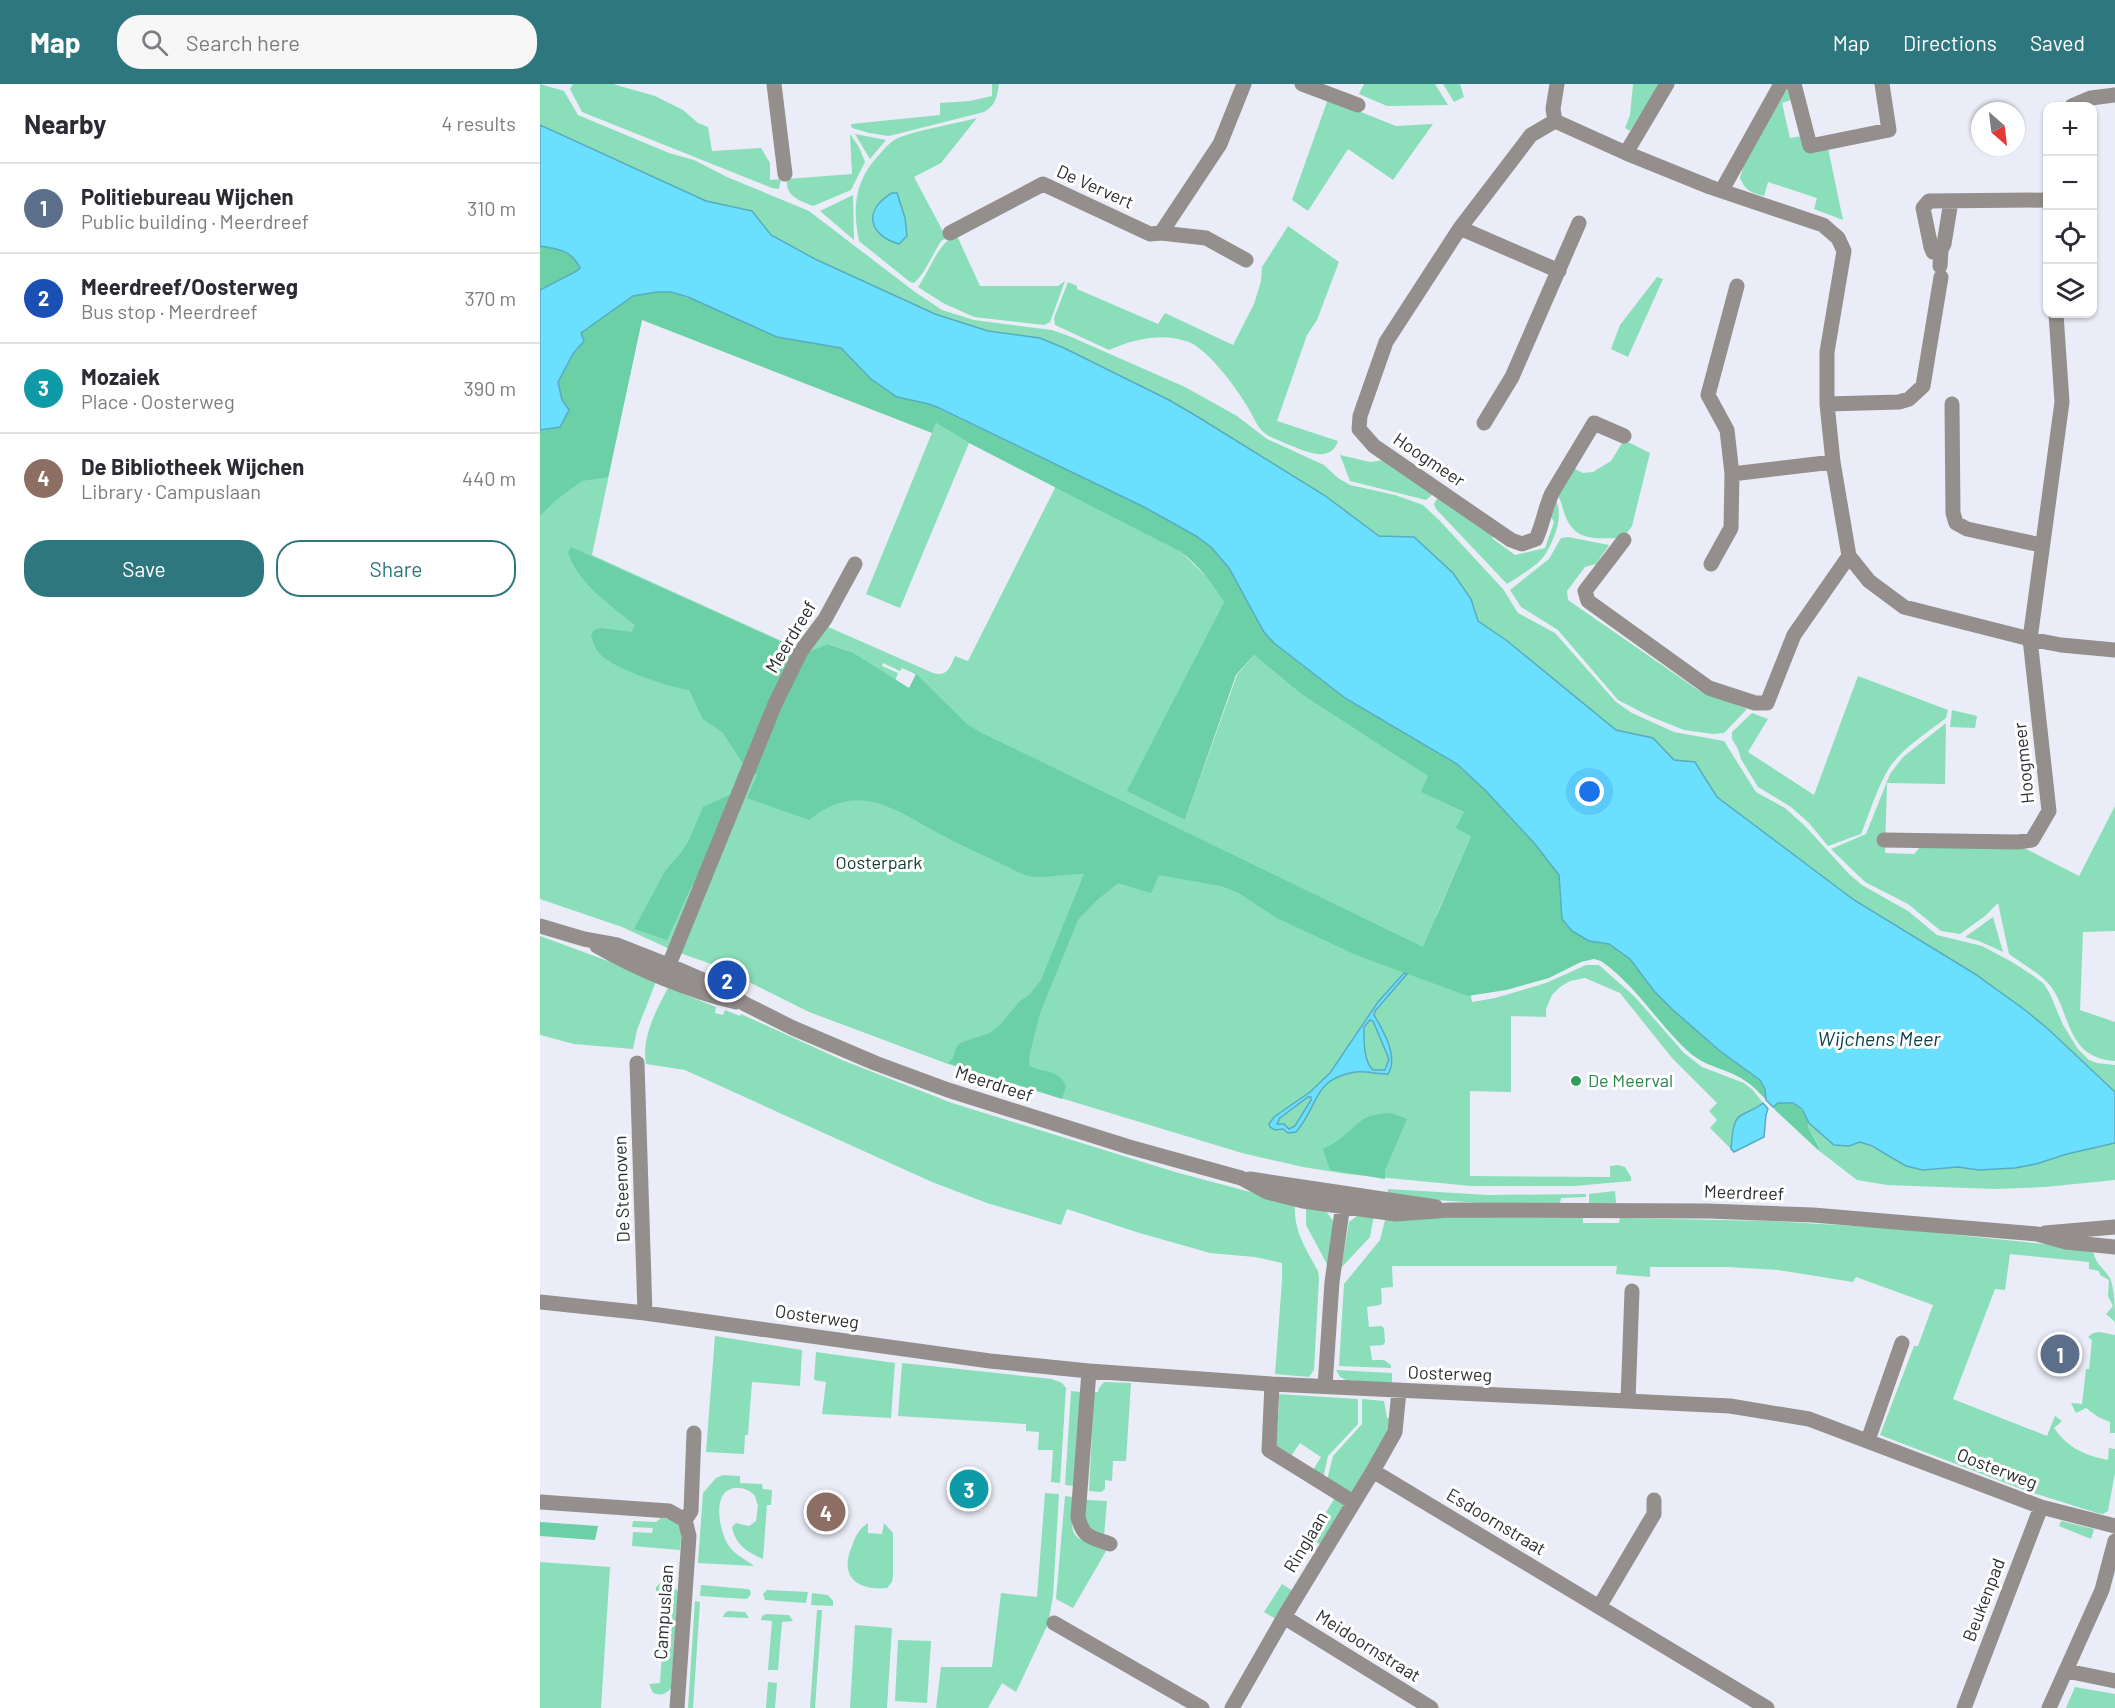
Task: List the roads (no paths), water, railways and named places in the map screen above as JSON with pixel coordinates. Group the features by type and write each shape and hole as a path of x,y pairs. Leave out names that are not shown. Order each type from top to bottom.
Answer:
{"street":[{"path":"774,84 785,174"},
{"path":"1161,233 1220,144 1244,84"},
{"path":"1302,84 1359,105"},
{"path":"1557,84 1553,110 1556,121 1626,153 1823,225 1838,238 1844,251 1827,352 1827,404 1833,462 1849,556 1869,581 1904,607 2030,639 2061,645 2115,650"},
{"path":"1626,153 1667,84"},
{"path":"1722,190 1781,84"},
{"path":"1794,84 1810,146 1889,130 1881,84"},
{"path":"2082,102 2091,98 2115,95"},
{"name":"Hoogmeer","path":"1556,121 1531,135 1460,228 1386,342 1360,416 1359,429 1374,446 1511,540 1522,544 1536,539 1552,492 1594,423 1624,436"},
{"name":"De Ververt","path":"950,233 1043,184 1150,234 1206,238 1246,260"},
{"path":"1941,250 1933,252 1931,247 1923,208 1929,201 2043,200"},
{"path":"1827,404 1899,402 1909,399 1923,386 1941,271 1941,250 1951,201"},
{"path":"1484,423 1511,378 1579,223"},
{"path":"1460,228 1559,271"},
{"path":"1712,564 1731,528 1732,474 1727,430 1708,395 1737,286"},
{"name":"Hoogmeer","path":"1884,840 2018,842 2032,840 2049,811 2030,639 2062,402 2056,318"},
{"path":"1952,404 1953,513 1956,523 1967,529 2042,545"},
{"path":"1732,474 1833,462"},
{"path":"1624,540 1585,591 1588,601 1709,688 1755,703 1767,703 1794,635 1849,556"},
{"name":"Meerdreef","path":"666,971 775,704 801,651 825,619 855,564"},
{"name":"Meerdreef","path":"540,926 584,939 629,963 666,971 716,998 745,1004 875,1063 948,1090 1129,1147 1240,1178 1267,1192 1303,1201 1343,1201 1396,1214 1450,1210 1708,1211 1813,1215 2037,1234 2066,1242 2115,1247"},
{"name":"De Steenoven","path":"637,1063 645,1313"},
{"path":"1325,1386 1332,1282 1343,1201"},
{"name":"Meerdreef","path":"2037,1234 2115,1227"},
{"path":"1628,1401 1632,1291"},
{"name":"Oosterweg","path":"540,1302 645,1313 990,1361 1089,1371 1400,1391 1730,1406 1809,1419 2041,1507 2115,1526"},
{"path":"1868,1440 1902,1343"},
{"path":"1089,1371 1078,1517 1080,1529 1086,1536 1110,1544"},
{"path":"1272,1384 1269,1450 1353,1502"},
{"name":"Ringlaan","path":"1232,1708 1395,1432 1400,1391"},
{"name":"Campuslaan","path":"677,1708 689,1536 685,1520 691,1511 694,1433"},
{"name":"Esdoornstraat","path":"1373,1471 1767,1708"},
{"path":"1599,1607 1654,1514 1654,1500"},
{"path":"540,1502 669,1511 685,1520"},
{"name":"Beukenpad","path":"1964,1708 2041,1507"},
{"path":"2049,1708 2102,1590 2115,1541"},
{"name":"Meidoornstraat","path":"1284,1617 1431,1708"},
{"path":"1054,1623 1202,1708"},
{"path":"2067,1671 2115,1681"}],"water":[{"name":"Wijchens Meer","path":"540,125 706,201 752,211 771,235 815,259 935,314 988,331 1040,338 1064,348 1169,400 1198,417 1324,495 1379,536 1414,537 1453,573 1471,599 1478,621 1506,640 1616,730 1653,738 1674,760 1695,762 1717,797 1854,900 1975,974 2047,1028 2115,1092 2115,1143 2015,1168 1979,1170 1958,1167 1923,1170 1906,1166 1872,1146 1860,1142 1849,1146 1834,1145 1809,1123 1802,1109 1793,1103 1778,1103 1773,1107 1766,1100 1765,1089 1760,1080 1720,1051 1672,1009 1654,991 1630,959 1609,944 1589,941 1572,931 1562,919 1559,875 1535,844 1486,791 1457,764 1345,698 1274,643 1264,632 1229,568 1211,547 1144,507 939,408 897,397 871,379 841,348 777,337 688,297 671,292 633,296 581,333 584,341 573,354 558,382 562,400 569,410 560,427 540,430 540,290 580,268 573,257 568,254 540,246"},
{"path":"892,193 897,193 905,218 907,236 899,244 881,235 873,222 876,207"},
{"path":"1404,973 1407,974 1374,1015 1391,1052 1392,1060 1388,1074 1355,1072 1341,1076 1323,1087 1296,1132 1288,1133 1283,1129 1275,1130 1270,1127 1269,1124 1274,1117 1310,1092 1330,1073 1378,1002","holes":["1370,1020 1373,1021 1389,1059 1385,1070 1373,1070 1367,1061 1364,1027","1311,1097 1311,1100 1295,1126 1289,1129 1284,1124 1277,1124 1280,1118"]},
{"path":"1763,1103 1768,1109 1764,1137 1734,1152 1731,1149 1732,1136 1737,1118"}],"place":[{"name":"Meerdreef/Oosterweg","path":"727,980"},
{"name":"De Meerval","path":"1576,1081"},
{"name":"Politiebureau Wijchen","path":"2060,1354"},
{"name":"Mozaiek","path":"969,1489"},
{"name":"De Bibliotheek Wijchen","path":"826,1512"}],"park label":[{"name":"Oosterpark","path":"879,863"}]}
